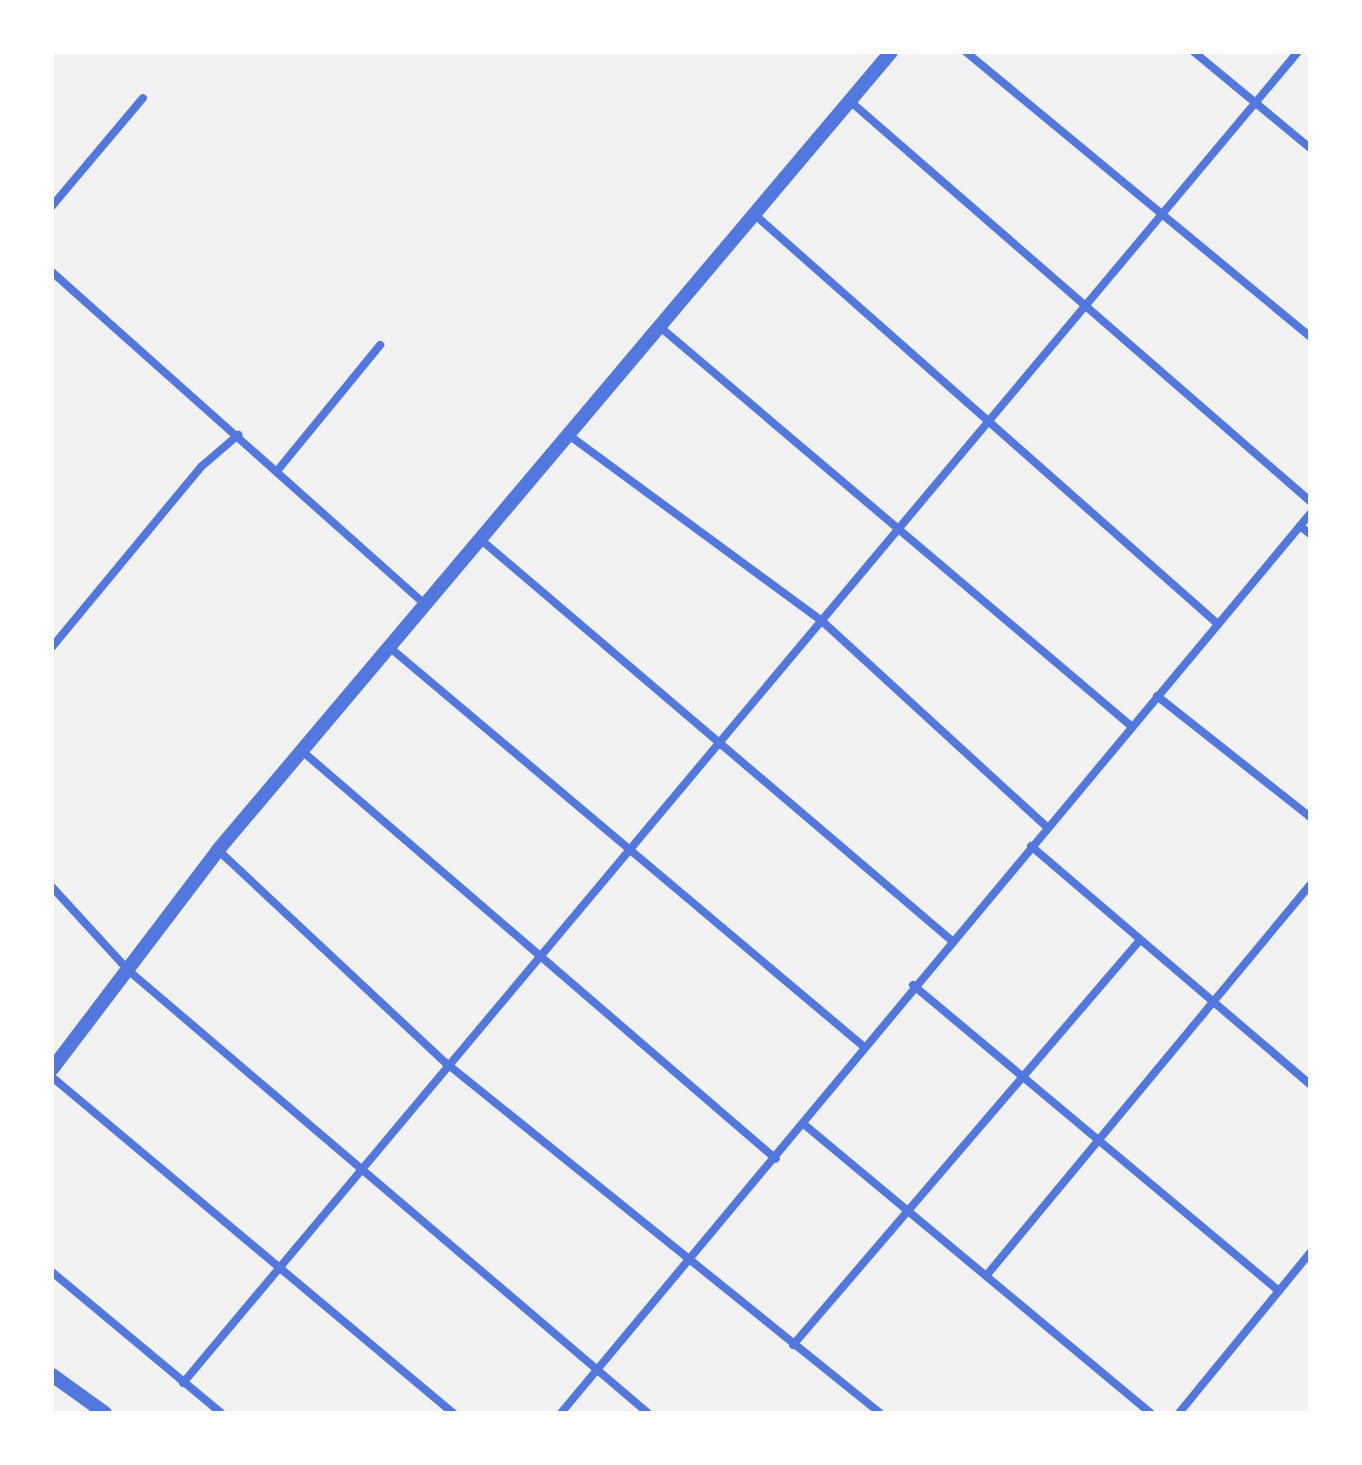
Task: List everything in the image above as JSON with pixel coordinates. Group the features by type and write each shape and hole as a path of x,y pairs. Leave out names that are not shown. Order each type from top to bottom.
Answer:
{"street":[{"path":"52,1069 218,850 423,603 570,436 891,52"},
{"path":"966,52 1159,217 1310,337"},
{"path":"1194,52 1310,148"},
{"path":"183,1383 282,1269 446,1063 632,852 1298,52"},
{"path":"52,206 143,98"},
{"path":"851,102 1083,308 1310,501"},
{"path":"755,215 1218,624"},
{"path":"52,272 423,603"},
{"path":"660,327 901,527 1131,726"},
{"path":"277,471 380,345"},
{"path":"52,647 202,466 238,435"},
{"path":"570,436 822,621 1047,827"},
{"path":"561,1413 685,1261 806,1126 863,1046 913,985 1310,514"},
{"path":"1300,526 1310,534"},
{"path":"478,538 723,742 951,940"},
{"path":"388,646 863,1046"},
{"path":"1157,696 1310,817"},
{"path":"302,751 542,953 776,1159"},
{"path":"1031,846 1140,940 1213,997 1310,1084"},
{"path":"218,850 446,1063 685,1261 880,1413"},
{"path":"986,1276 1213,997 1310,885"},
{"path":"52,887 129,971 359,1171 648,1413"},
{"path":"793,1345 1025,1078 1140,940"},
{"path":"913,985 1279,1291"},
{"path":"52,1077 453,1413"},
{"path":"806,1126 1151,1413"},
{"path":"1179,1413 1310,1253"},
{"path":"52,1272 221,1413"},
{"path":"52,1375 105,1413"}]}
